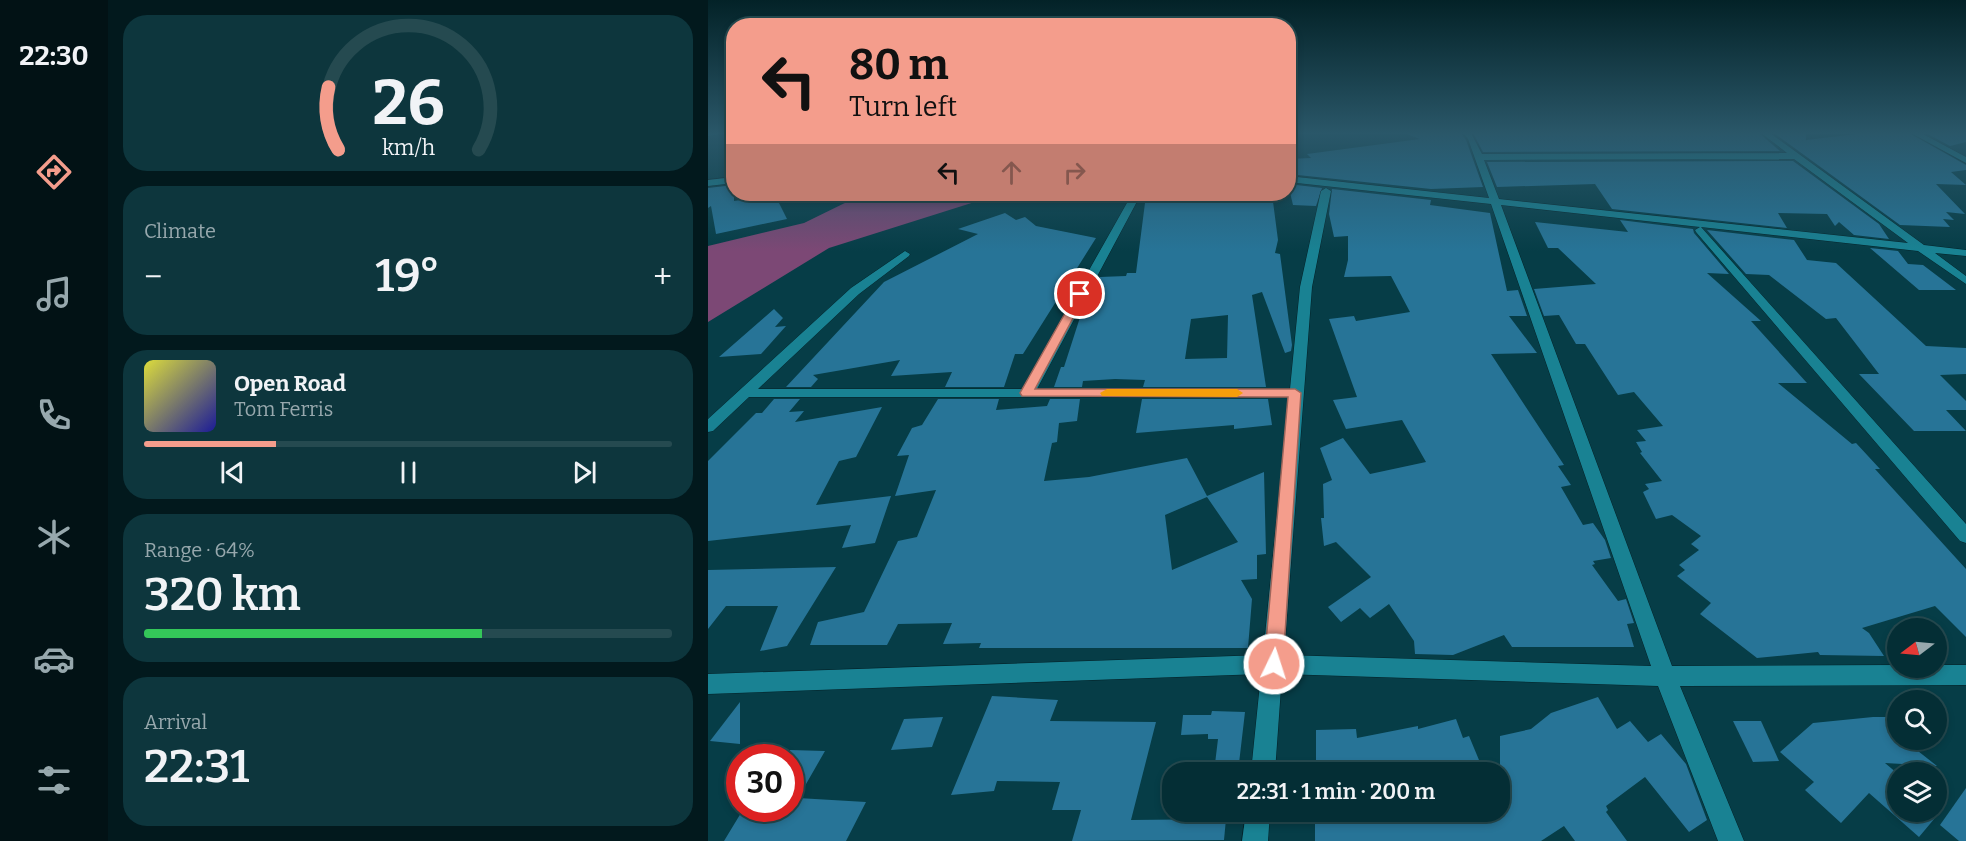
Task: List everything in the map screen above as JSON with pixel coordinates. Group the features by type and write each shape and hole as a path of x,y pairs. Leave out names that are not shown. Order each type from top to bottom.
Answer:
{"street":[{"path":"1484,172 1665,676 1731,841"},
{"path":"1818,172 1966,281"},
{"path":"1296,180 1700,230 1966,253"},
{"path":"708,183 726,181"},
{"path":"1296,188 1496,205 1926,251 1966,258"},
{"path":"1264,762 1306,287 1326,191"},
{"path":"1027,393 1132,201"},
{"path":"1700,230 1966,536"},
{"path":"708,427 855,291 905,254"},
{"path":"743,393 1295,393"},
{"path":"708,684 1274,664 1665,676 1966,675"},
{"path":"1255,841 1257,822"}],"shaded area":[{"path":"849,201 978,201 829,248 708,322 708,246 804,223"}],"building":[{"path":"1296,172 1478,172 1483,187 1431,189 1296,175"},
{"path":"1491,172 1808,172 1879,224 1889,239 1854,235 1839,222 1835,226 1827,214 1778,213 1787,228 1612,209 1595,184 1497,187"},
{"path":"1828,172 1951,172 1966,185 1936,184 1965,214 1946,212 1954,220 1943,219 1950,227 1900,225"},
{"path":"1296,185 1322,188 1316,206 1293,205 1292,201 1296,201"},
{"path":"726,186 726,201 778,201 787,219 716,234 711,206 708,208 708,188"},
{"path":"1332,189 1431,200 1430,205 1490,213 1507,291 1518,290 1527,316 1509,316 1537,353 1491,354 1564,465 1558,466 1571,485 1561,487 1583,525 1593,523 1605,540 1611,558 1593,561 1595,564 1592,565 1618,601 1626,599 1634,623 1627,624 1634,647 1512,647 1504,635 1453,655 1415,654 1414,641 1389,604 1370,618 1360,608 1341,622 1328,607 1371,577 1336,542 1324,546 1321,518 1324,518 1323,484 1332,480 1320,448 1343,438 1370,474 1426,462 1402,420 1346,429 1333,400 1357,397 1329,319 1354,316 1356,321 1410,312 1391,276 1344,277 1348,260 1348,236 1334,237 1329,214"},
{"path":"1273,201 1278,240 1275,253 1280,254 1292,345 1291,351 1285,353 1262,292 1252,295 1266,387 1143,387 1145,380 1115,379 1083,381 1082,387 1054,387 1061,367 1064,367 1084,305 1100,277 1126,276 1127,273 1136,273 1145,203","holes":["1228,315 1227,358 1185,359 1191,319"]},
{"path":"1005,213 1016,220 1025,217 1036,226 1096,238 1023,354 1015,354 1004,387 945,387 952,372 891,376 900,360 813,375 818,379 811,387 786,387 884,282 978,234 958,229"},
{"path":"1620,220 1693,229 1729,274 1707,273 1761,321 1751,321 1807,383 1778,383 1852,444 1856,443 1880,469 1875,469 1966,569 1966,637 1935,606 1895,618 1887,618 1887,620 1862,628 1869,633 1884,656 1820,655 1818,652 1757,658 1700,614 1711,603 1677,576 1685,570 1679,565 1699,550 1691,544 1701,536 1672,515 1656,519 1643,492 1649,489 1645,484 1662,481 1640,453 1642,452 1636,442 1646,441 1637,430 1663,426 1634,392 1618,395 1585,344 1576,344 1559,315 1544,316 1534,289 1596,284 1558,248 1548,248 1535,222 1628,232"},
{"path":"1707,230 1794,240 1807,260 1836,263 1926,346 1966,348 1966,374 1940,375 1966,401 1966,410 1946,410 1966,431 1914,431 1859,374 1879,374 1836,318 1826,319 1769,275 1746,274"},
{"path":"1870,248 1898,251 1908,264 1923,265 1956,290 1919,290"},
{"path":"774,309 783,318 775,327 786,326 761,354 719,357"},
{"path":"774,399 800,399 789,412 804,411 795,422 882,407 856,457 839,461 816,505 891,496 875,543 842,548 851,525 708,541 708,461 756,413 762,413"},
{"path":"938,399 999,399 996,410 1047,406 1050,399 1080,399 1077,421 1059,423 1057,442 1052,443 1044,481 1089,477 1187,458 1207,496 1264,472 1266,554 1257,555 1257,579 1241,580 1252,599 1248,648 979,648 981,643 943,644 952,623 898,624 887,645 810,645 818,622 864,612 898,541 917,537 936,490 895,496 909,455 897,456 912,428 922,425","holes":["1207,497 1238,542 1172,570 1165,515"]},
{"path":"1142,399 1268,399 1272,425 1234,429 1234,425 1136,433"},
{"path":"836,567 787,646 760,651 778,606 726,606 708,629 708,570"},
{"path":"992,696 1058,700 1050,721 1156,722 1131,820 1226,822 1224,840 1072,841 1081,810 1052,810 1060,782 997,781 994,791 951,795"},
{"path":"1598,697 1617,729 1630,721 1648,742 1661,734 1686,764 1707,820 1689,832 1645,777 1606,806 1608,810 1606,812 1627,841 1575,841 1564,826 1541,841 1315,841 1315,822 1510,822 1510,762 1500,762 1500,736 1531,729 1551,713"},
{"path":"740,702 740,744 710,741"},
{"path":"1212,711 1245,712 1239,762 1215,762 1218,739 1208,739 1208,734 1181,735 1183,715 1211,715"},
{"path":"943,717 932,747 891,750 904,719"},
{"path":"1887,717 1887,750 1917,750 1932,762 1885,763 1887,765 1887,809 1869,793 1841,823 1805,790 1814,782 1780,752 1813,723"},
{"path":"1456,719 1463,738 1469,736 1480,762 1316,762 1316,730 1356,729 1357,738 1418,726 1418,729"},
{"path":"1733,721 1761,721 1779,761 1753,762"},
{"path":"804,750 825,751 804,788"},
{"path":"1966,788 1966,841 1959,841 1940,825 1942,822 1947,822 1947,815"},
{"path":"804,798 866,802 846,841 724,841 736,822 804,822"},
{"path":"1902,822 1932,822 1919,837"}],"slow traffic":[{"path":"1107,393 1237,393"}],"route":[{"path":"1080,294 1027,393 1295,393 1274,664"}]}
